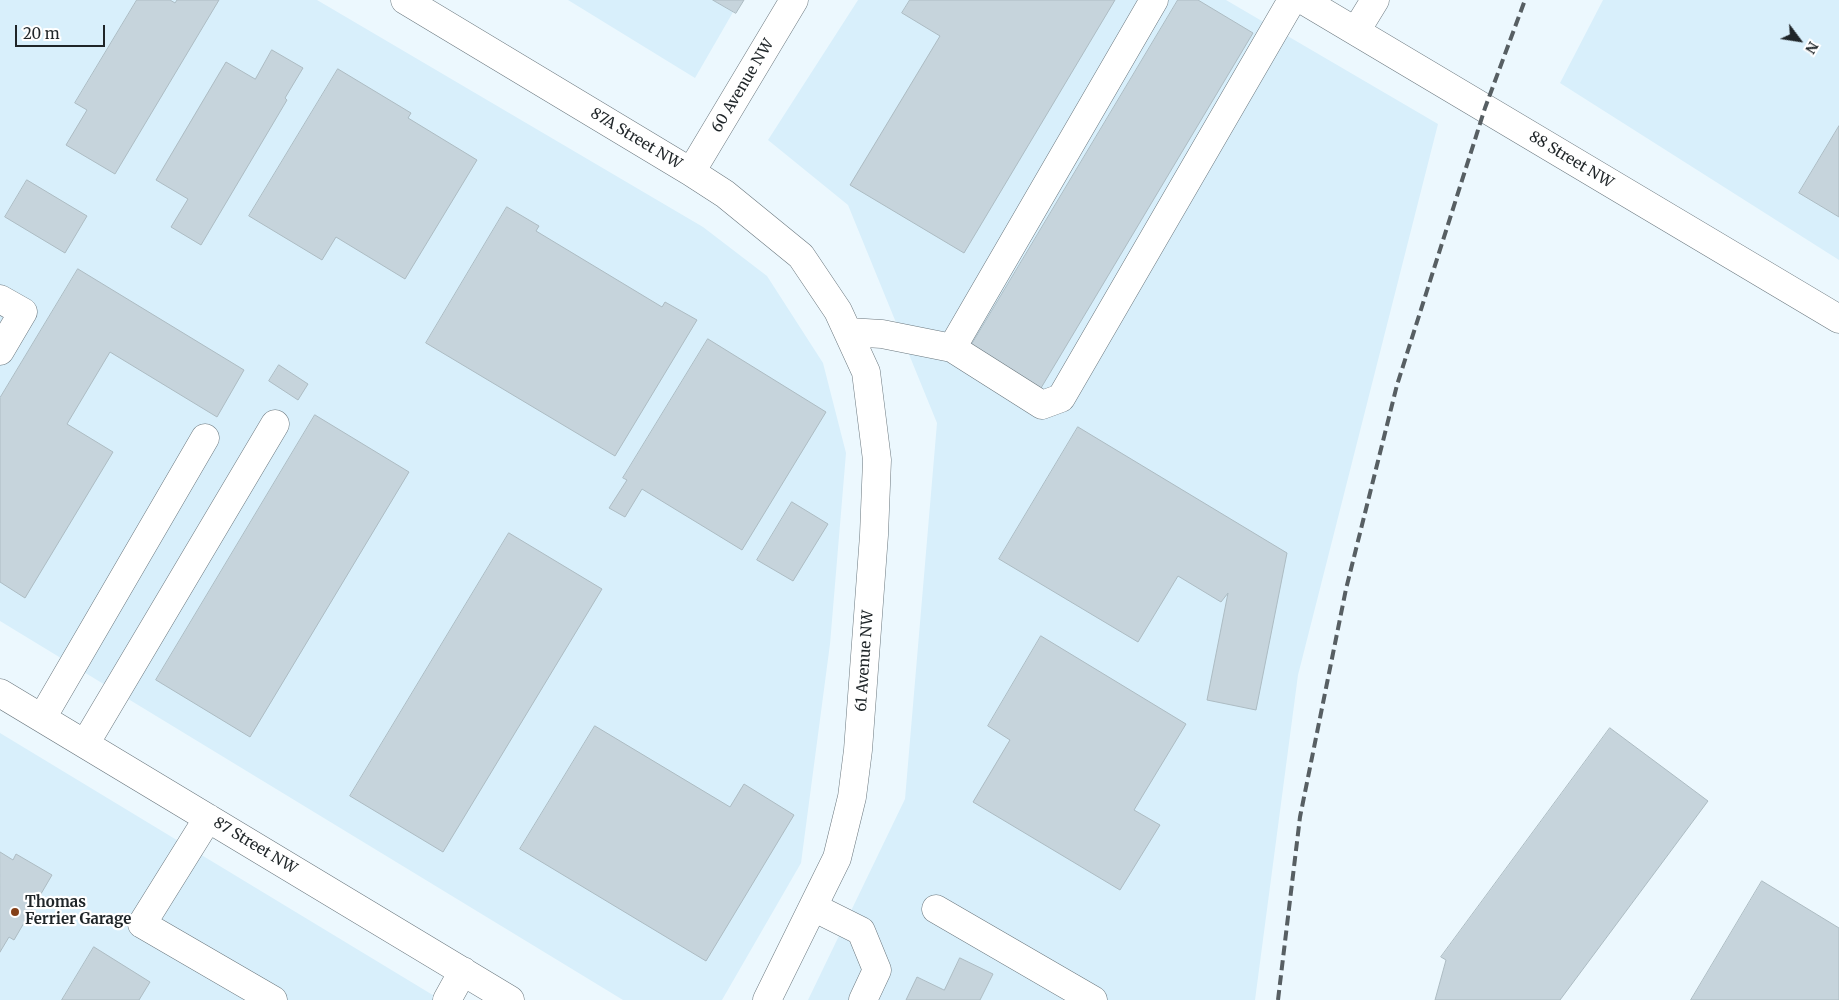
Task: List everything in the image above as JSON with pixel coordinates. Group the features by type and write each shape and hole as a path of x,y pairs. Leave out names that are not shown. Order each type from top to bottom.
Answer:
{"street":[{"name":"87A Street NW","path":"405,0 725,194 801,256 843,321"},
{"name":"60 Avenue NW","path":"691,172 794,0"},
{"path":"952,348 1154,0"},
{"path":"843,321 882,334 952,348 1042,405 1061,398 1292,0"},
{"name":"88 Street NW","path":"1303,0 1839,319"},
{"path":"1356,32 1375,0"},
{"path":"0,299 23,312 0,351"},
{"name":"61 Avenue NW","path":"767,1000 837,858 852,797 874,534 877,460 866,372 843,321"},
{"path":"85,744 275,424"},
{"path":"42,718 205,438"},
{"name":"87 Street NW","path":"0,693 510,1000"},
{"path":"208,818 142,924 272,1000"},
{"path":"813,907 861,931 877,970 863,1000"},
{"path":"936,910 1093,1000"},
{"path":"447,1000 463,972"}],"shaded area":[{"path":"0,0 317,0 703,227 767,276 823,363 846,453 830,644 801,863 722,1000 623,1000 0,621"},
{"path":"568,0 740,0 695,78"},
{"path":"858,0 1226,0 1438,124 1298,675 1255,1000 808,1000 905,799 937,423 848,205 768,140"},
{"path":"1603,0 1839,0 1839,260 1560,83"},
{"name":"Thomas Ferrier Garage","path":"0,733 441,1000 0,1000"}],"building":[{"path":"137,0 170,0 175,3 177,0 219,0 115,174 66,145 87,110 75,103"},
{"path":"713,0 744,0 736,13"},
{"path":"910,0 1115,0 964,253 850,185 940,36 902,13"},
{"path":"1178,0 1198,0 1253,33 1041,388 971,346"},
{"path":"272,50 303,68 285,98 287,100 201,245 171,227 188,199 156,180 226,62 255,79"},
{"path":"338,69 411,113 408,118 477,160 405,279 336,237 322,260 249,216"},
{"path":"1839,126 1839,217 1799,193"},
{"path":"27,180 87,216 65,253 5,217"},
{"path":"507,207 539,226 536,231 662,307 665,302 697,320 615,456 426,343"},
{"path":"78,269 244,370 217,417 110,352 67,424 113,452 25,598 0,582 0,398"},
{"path":"708,339 826,412 742,550 642,489 625,517 609,508 627,480 623,478"},
{"path":"279,365 308,384 298,400 269,381"},
{"path":"315,415 409,472 250,737 156,680"},
{"path":"1078,427 1287,553 1256,710 1207,700 1228,593 1221,602 1178,576 1138,642 999,559"},
{"path":"792,502 828,524 793,581 757,560"},
{"path":"509,533 602,589 443,852 350,796"},
{"path":"1041,636 1186,724 1134,810 1160,825 1120,890 973,802 1010,740 988,726"},
{"path":"595,726 730,807 744,784 794,815 706,961 520,849"},
{"path":"1610,728 1708,801 1560,1000 1435,1000 1446,960 1441,957"},
{"name":"Thomas Ferrier Garage","path":"0,852 13,860 16,854 52,875 14,940 9,937 0,952"},
{"path":"1762,881 1839,928 1839,1000 1691,1000"},
{"path":"94,947 150,982 139,1000 62,1000"},
{"path":"960,958 993,974 980,1000 906,1000 917,977 944,990"}],"railway":[{"path":"1278,1000 1300,817 1346,589 1397,385 1485,108 1525,0"}],"place":[{"name":"Thomas Ferrier Garage","path":"15,912"}]}
